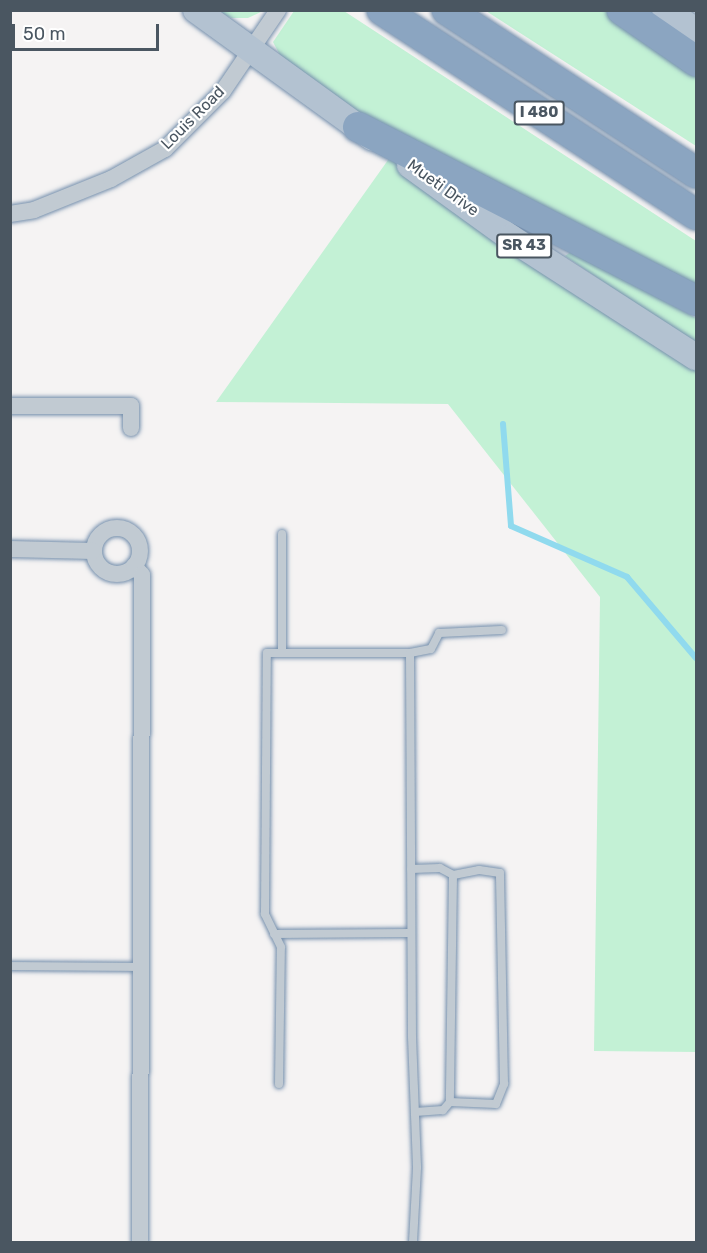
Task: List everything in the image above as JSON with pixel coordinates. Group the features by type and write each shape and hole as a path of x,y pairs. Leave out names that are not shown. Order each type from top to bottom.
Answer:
{"highway":[{"name":"I 480","path":"382,10 696,214"},
{"name":"I 480","path":"447,10 696,173"},
{"path":"622,10 696,61"},
{"path":"358,127 696,301"}],"main road":[{"name":"Mueti Drive","path":"196,10 511,238 696,357"},
{"path":"665,10 692,25"}],"street":[{"name":"Louis Road","path":"10,214 34,210 111,179 165,149 223,91 278,10"},
{"path":"10,406 131,406 131,428"},
{"path":"120,528 138,540 140,553 134,566 126,573 107,573 95,562 93,551 99,535 120,528"},
{"path":"10,549 93,551"},
{"path":"134,566 142,575 140,1242"}],"lane":[{"path":"282,534 282,653"},
{"path":"279,1083 281,947 265,914 267,653 411,653 431,649 439,633 502,630"},
{"path":"411,653 411,933 415,1112 413,1242"},
{"path":"411,869 440,868 453,875 479,870 500,873 504,1084 496,1104 450,1102"},
{"path":"415,1112 443,1110 450,1102 453,875"},
{"path":"274,934 411,933"},
{"path":"10,966 141,967"}],"green space":[{"path":"218,11 263,11 248,18 231,18"},
{"path":"294,11 344,11 696,241 696,285 362,116 282,59 273,42"},
{"path":"486,11 609,11 696,70 696,146"},
{"path":"393,153 696,357 696,1052 594,1051 600,597 448,404 216,402"},
{"path":"572,251 696,318 696,344 565,256"}],"waterway":[{"path":"503,424 511,526 627,577 696,658"}]}
